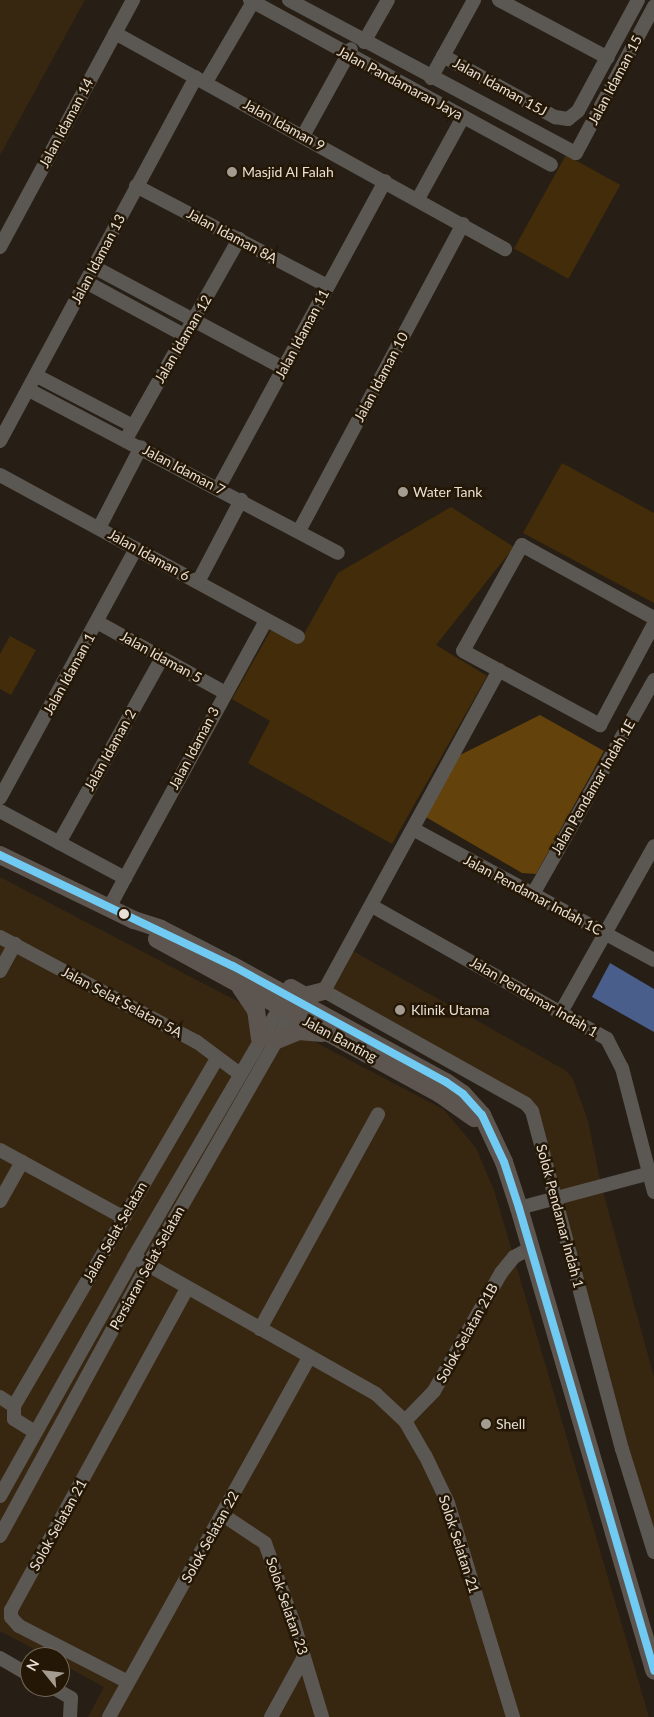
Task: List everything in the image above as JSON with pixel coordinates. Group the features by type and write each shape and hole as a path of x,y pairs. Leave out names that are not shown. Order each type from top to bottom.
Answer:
{"main road":[{"path":"0,840 19,865"},
{"name":"Jalan Banting","path":"0,855 134,920 162,929 242,979 289,1005 451,1086 482,1115 519,1208 653,1663"},
{"path":"324,991 305,996 273,980 242,979 269,1040 299,1031 334,1036"},
{"name":"Jalan Banting","path":"289,1005 334,1036 451,1101 490,1133"}],"street":[{"name":"Jalan Idaman 14","path":"0,248 132,0"},
{"path":"303,136 348,56 388,0"},
{"path":"431,78 474,0"},
{"path":"499,0 608,58"},
{"name":"Jalan Idaman 15J","path":"443,56 563,120 578,111 638,0"},
{"name":"Jalan Pandamaran Jaya","path":"252,1 348,56 551,165"},
{"name":"Jalan Idaman 13","path":"0,441 37,376 136,186 252,1"},
{"name":"Jalan Pandamaran Jaya","path":"298,2 361,40 576,153"},
{"name":"Jalan Idaman 15","path":"576,153 654,6"},
{"name":"Jalan Idaman 9","path":"115,33 418,199 505,249"},
{"path":"418,199 463,117"},
{"name":"Jalan Idaman 11","path":"219,488 385,181"},
{"name":"Jalan Idaman 8A","path":"136,186 327,286"},
{"name":"Jalan Idaman 10","path":"299,531 463,224"},
{"name":"Jalan Idaman 12","path":"130,432 239,239"},
{"path":"94,267 283,368"},
{"path":"86,282 184,335"},
{"name":"Jalan Idaman 7","path":"37,376 130,432 141,447 338,553"},
{"name":"Jalan Idaman 7","path":"29,390 130,432"},
{"path":"99,528 141,447"},
{"name":"Jalan Idaman 6","path":"0,474 298,637"},
{"path":"198,582 241,500"},
{"path":"654,618 522,545 463,650 600,725 654,624"},
{"name":"Jalan Idaman 1","path":"0,798 136,549"},
{"name":"Jalan Idaman 3","path":"109,908 224,692 266,620"},
{"name":"Jalan Idaman 5","path":"97,622 224,692"},
{"name":"Jalan Idaman 2","path":"58,843 162,658"},
{"path":"324,991 499,670"},
{"name":"Jalan Pendamar Indah 1E","path":"532,894 654,680"},
{"path":"0,811 124,878"},
{"name":"Jalan Pendamar Indah 1C","path":"412,829 654,960"},
{"path":"561,1012 654,846"},
{"name":"Jalan Pendamar Indah 1","path":"372,906 598,1033 614,1047 622,1068 652,1173 654,1192"},
{"name":"Jalan Selat Selatan 5A","path":"0,937 196,1042 240,1074"},
{"path":"0,971 14,944"},
{"name":"Solok Pendamar Indah 1","path":"324,991 526,1104 532,1112 622,1448 654,1552"},
{"name":"Persiaran Selat Selatan","path":"0,1536 289,1005"},
{"name":"Persiaran Selat Selatan","path":"0,1496 134,1256 240,1074 269,1040"},
{"name":"Jalan Selat Selatan","path":"14,1406 217,1058"},
{"path":"260,1329 378,1114"},
{"path":"0,1150 124,1218"},
{"path":"0,1200 22,1162"},
{"path":"519,1208 652,1173"},
{"name":"Solok Selatan 21B","path":"405,1421 434,1391 501,1273 514,1257 530,1248"},
{"name":"Solok Selatan 21","path":"134,1256 187,1288 376,1394 405,1421 426,1455 448,1503 513,1717"},
{"name":"Solok Selatan 21","path":"128,1682 19,1626 11,1617 11,1610 187,1288"},
{"name":"Solok Selatan 22","path":"109,1717 224,1515 310,1357"},
{"path":"0,1398 14,1406 14,1419 35,1432"},
{"name":"Solok Selatan 23","path":"224,1515 265,1543 304,1657 322,1717"},
{"path":"272,1717 304,1657"},
{"path":"0,1658 20,1669"},
{"path":"69,1697 71,1698 70,1717"}],"shaded area":[{"path":"0,0 85,0 0,155"},
{"path":"566,155 620,185 568,279 514,249"},
{"path":"562,463 654,513 654,603 523,533"},
{"path":"451,507 514,547 436,645 487,676 392,844 248,763 270,721 232,699 271,630 299,643 338,573"},
{"path":"10,636 36,650 11,695 0,689 0,654"},
{"path":"540,715 604,751 536,874 522,873 424,816 458,756"},
{"path":"0,877 443,1109 476,1148 494,1190 649,1717 88,1717 104,1687 70,1668 70,1647 30,1647 0,1631"},
{"path":"351,950 565,1070 573,1079 588,1121 601,1184 654,1377 654,1537 625,1444 535,1109 329,989"}],"water":[{"path":"610,963 654,989 654,1032 592,997"}],"transit line":[{"path":"0,855 233,966 446,1082 463,1094 482,1115 504,1162 519,1208 654,1671"}],"place":[{"name":"Masjid Al Falah","path":"232,172"},
{"name":"Water Tank","path":"403,492"},
{"name":"Klinik Utama","path":"400,1010"},
{"name":"Shell","path":"486,1424"}]}
